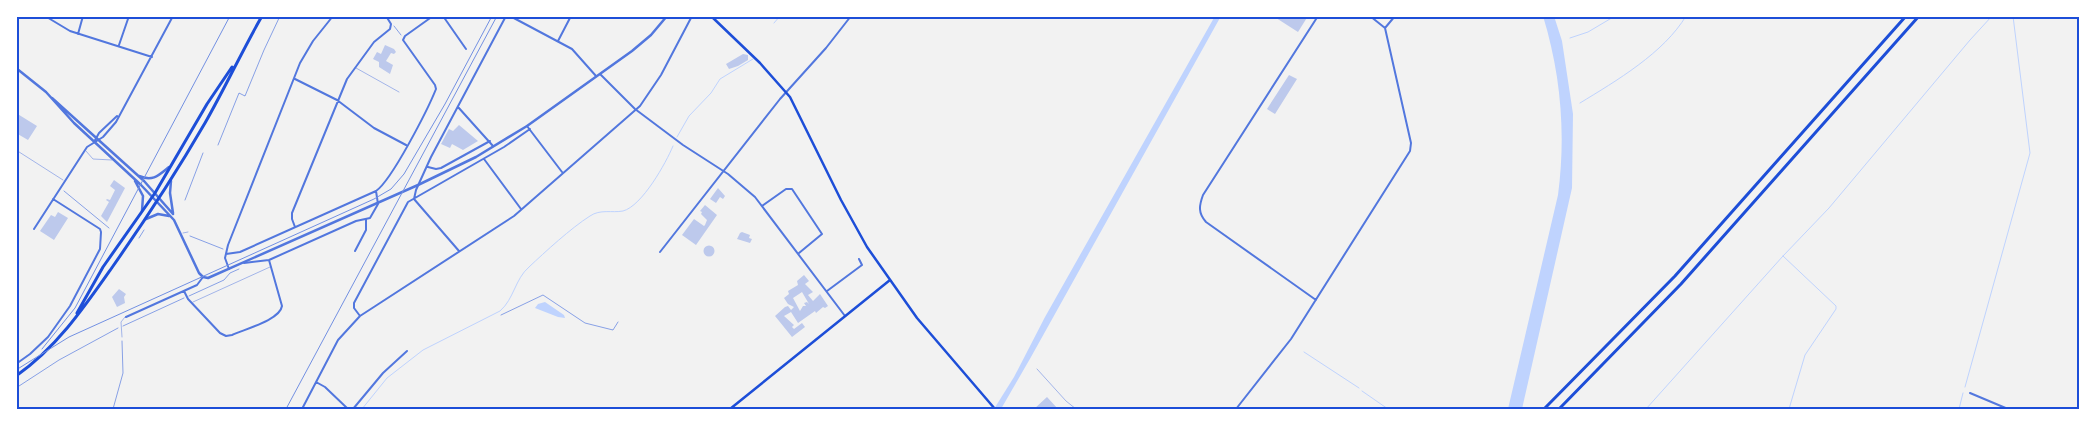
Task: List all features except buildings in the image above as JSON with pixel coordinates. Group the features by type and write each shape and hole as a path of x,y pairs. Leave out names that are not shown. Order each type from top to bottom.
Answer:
{"main road":[{"path":"16,376 42,356 74,318 145,220 206,122 262,16"},
{"path":"711,16 728,30 787,92 797,108 850,218 890,280 940,347 995,409"},
{"path":"1544,409 1675,276 1906,16"},
{"path":"1559,409 1681,284 1919,16"},
{"path":"74,318 103,267 154,195 207,104 236,63"},
{"path":"730,409 890,280"}],"street":[{"path":"45,16 62,27 78,34 152,56"},
{"path":"78,34 83,16"},
{"path":"119,46 128,16"},
{"path":"34,229 87,147 99,140 116,122 173,16"},
{"path":"229,270 226,252 294,79 306,53 333,16"},
{"path":"296,228 292,219 292,213 337,100 354,67 374,42 388,31 391,24 386,16"},
{"path":"226,252 240,252 296,228 376,191 387,182 436,89 404,42 404,38 433,16"},
{"path":"443,16 466,49"},
{"path":"414,199 416,190 506,16"},
{"path":"510,16 572,49 596,76"},
{"path":"558,41 571,16"},
{"path":"16,68 46,92 135,173 154,195 157,202 174,220 199,273 203,277 213,277 418,185 488,149 527,126 643,42 667,16"},
{"path":"302,409 338,340 360,316 506,221 635,109 655,86 692,16"},
{"path":"660,252 723,171 851,16"},
{"path":"1316,300 1206,222 1199,209 1203,195 1318,16"},
{"path":"1236,409 1291,339 1410,151 1411,143 1385,28 1370,16"},
{"path":"1385,28 1395,16"},
{"path":"600,73 635,109 746,189 762,206 844,316"},
{"path":"294,79 337,100 374,128 406,145"},
{"path":"46,92 61,110 94,142 135,180 160,198 174,214"},
{"path":"458,108 493,146"},
{"path":"94,142 96,137 118,116"},
{"path":"527,126 562,172"},
{"path":"360,316 354,308 354,303 406,205 511,143 530,129"},
{"path":"428,167 441,168 490,141"},
{"path":"484,159 521,209"},
{"path":"135,173 152,179 171,166"},
{"path":"135,180 143,196 142,211"},
{"path":"171,181 170,193 174,220"},
{"path":"762,206 786,189 792,189 822,234 798,253"},
{"path":"244,263 270,260 356,221 366,220 373,216 378,204 376,191"},
{"path":"16,364 33,351 56,327 100,249 101,232 97,227 54,199"},
{"path":"414,199 459,251"},
{"path":"145,220 158,214 170,216"},
{"path":"355,251 367,227 366,220"},
{"path":"827,291 862,265 859,259"},
{"path":"184,290 191,302 220,333 226,336 232,335 273,318 280,313 282,306 270,260"},
{"path":"126,317 199,284 203,277"},
{"path":"353,409 383,373 407,351"},
{"path":"316,382 325,387 348,409"},
{"path":"1970,393 2008,409"}],"lane":[{"path":"354,67 399,92"},
{"path":"87,147 87,154 93,158 114,161"},
{"path":"16,150 65,181"},
{"path":"182,234 188,232"},
{"path":"191,302 272,266"},
{"path":"122,337 122,320 126,317"},
{"path":"1037,369 1066,401 1076,409"}],"path":[{"path":"218,145 239,93 245,96 280,16"},
{"path":"391,24 404,38"},
{"path":"184,200 203,153"},
{"path":"61,188 109,228"},
{"path":"139,238 144,230"},
{"path":"190,236 226,252"},
{"path":"16,388 66,356 121,327 224,280 230,273 239,269"},
{"path":"500,314 542,295 583,320 610,330 618,322"},
{"path":"113,409 123,373 122,337"}],"water":[{"path":"1215,16 1221,16 1031,357 1001,409 994,409 1014,377 1045,317"},
{"path":"1543,16 1554,16 1562,41 1573,114 1572,188 1522,409 1508,409 1558,195 1562,127 1558,82"},
{"path":"545,302 564,315 565,318 535,308 538,304"}],"waterway":[{"path":"774,23 780,16"},
{"path":"1570,38 1588,32 1615,16"},
{"path":"1580,103 1624,76 1652,54 1677,29 1686,16"},
{"path":"1646,409 1783,256 1829,208 1992,16"},
{"path":"1965,387 2030,153 2013,16"},
{"path":"677,137 689,116 711,93 720,79 753,59"},
{"path":"362,409 387,378 423,350 500,311 505,306 524,272 550,247 575,227 594,214 623,211 638,201 659,173 673,146"},
{"path":"1783,256 1836,306 1836,309 1805,355 1789,409"},
{"path":"1304,352 1359,388"},
{"path":"1362,391 1388,409"},
{"path":"1959,409 1963,393"}],"tram line":[{"path":"42,349 75,308 230,16"},
{"path":"16,370 69,337 374,199 391,189 404,174 445,104 492,16"}],"railway":[{"path":"286,409 497,16"}]}
